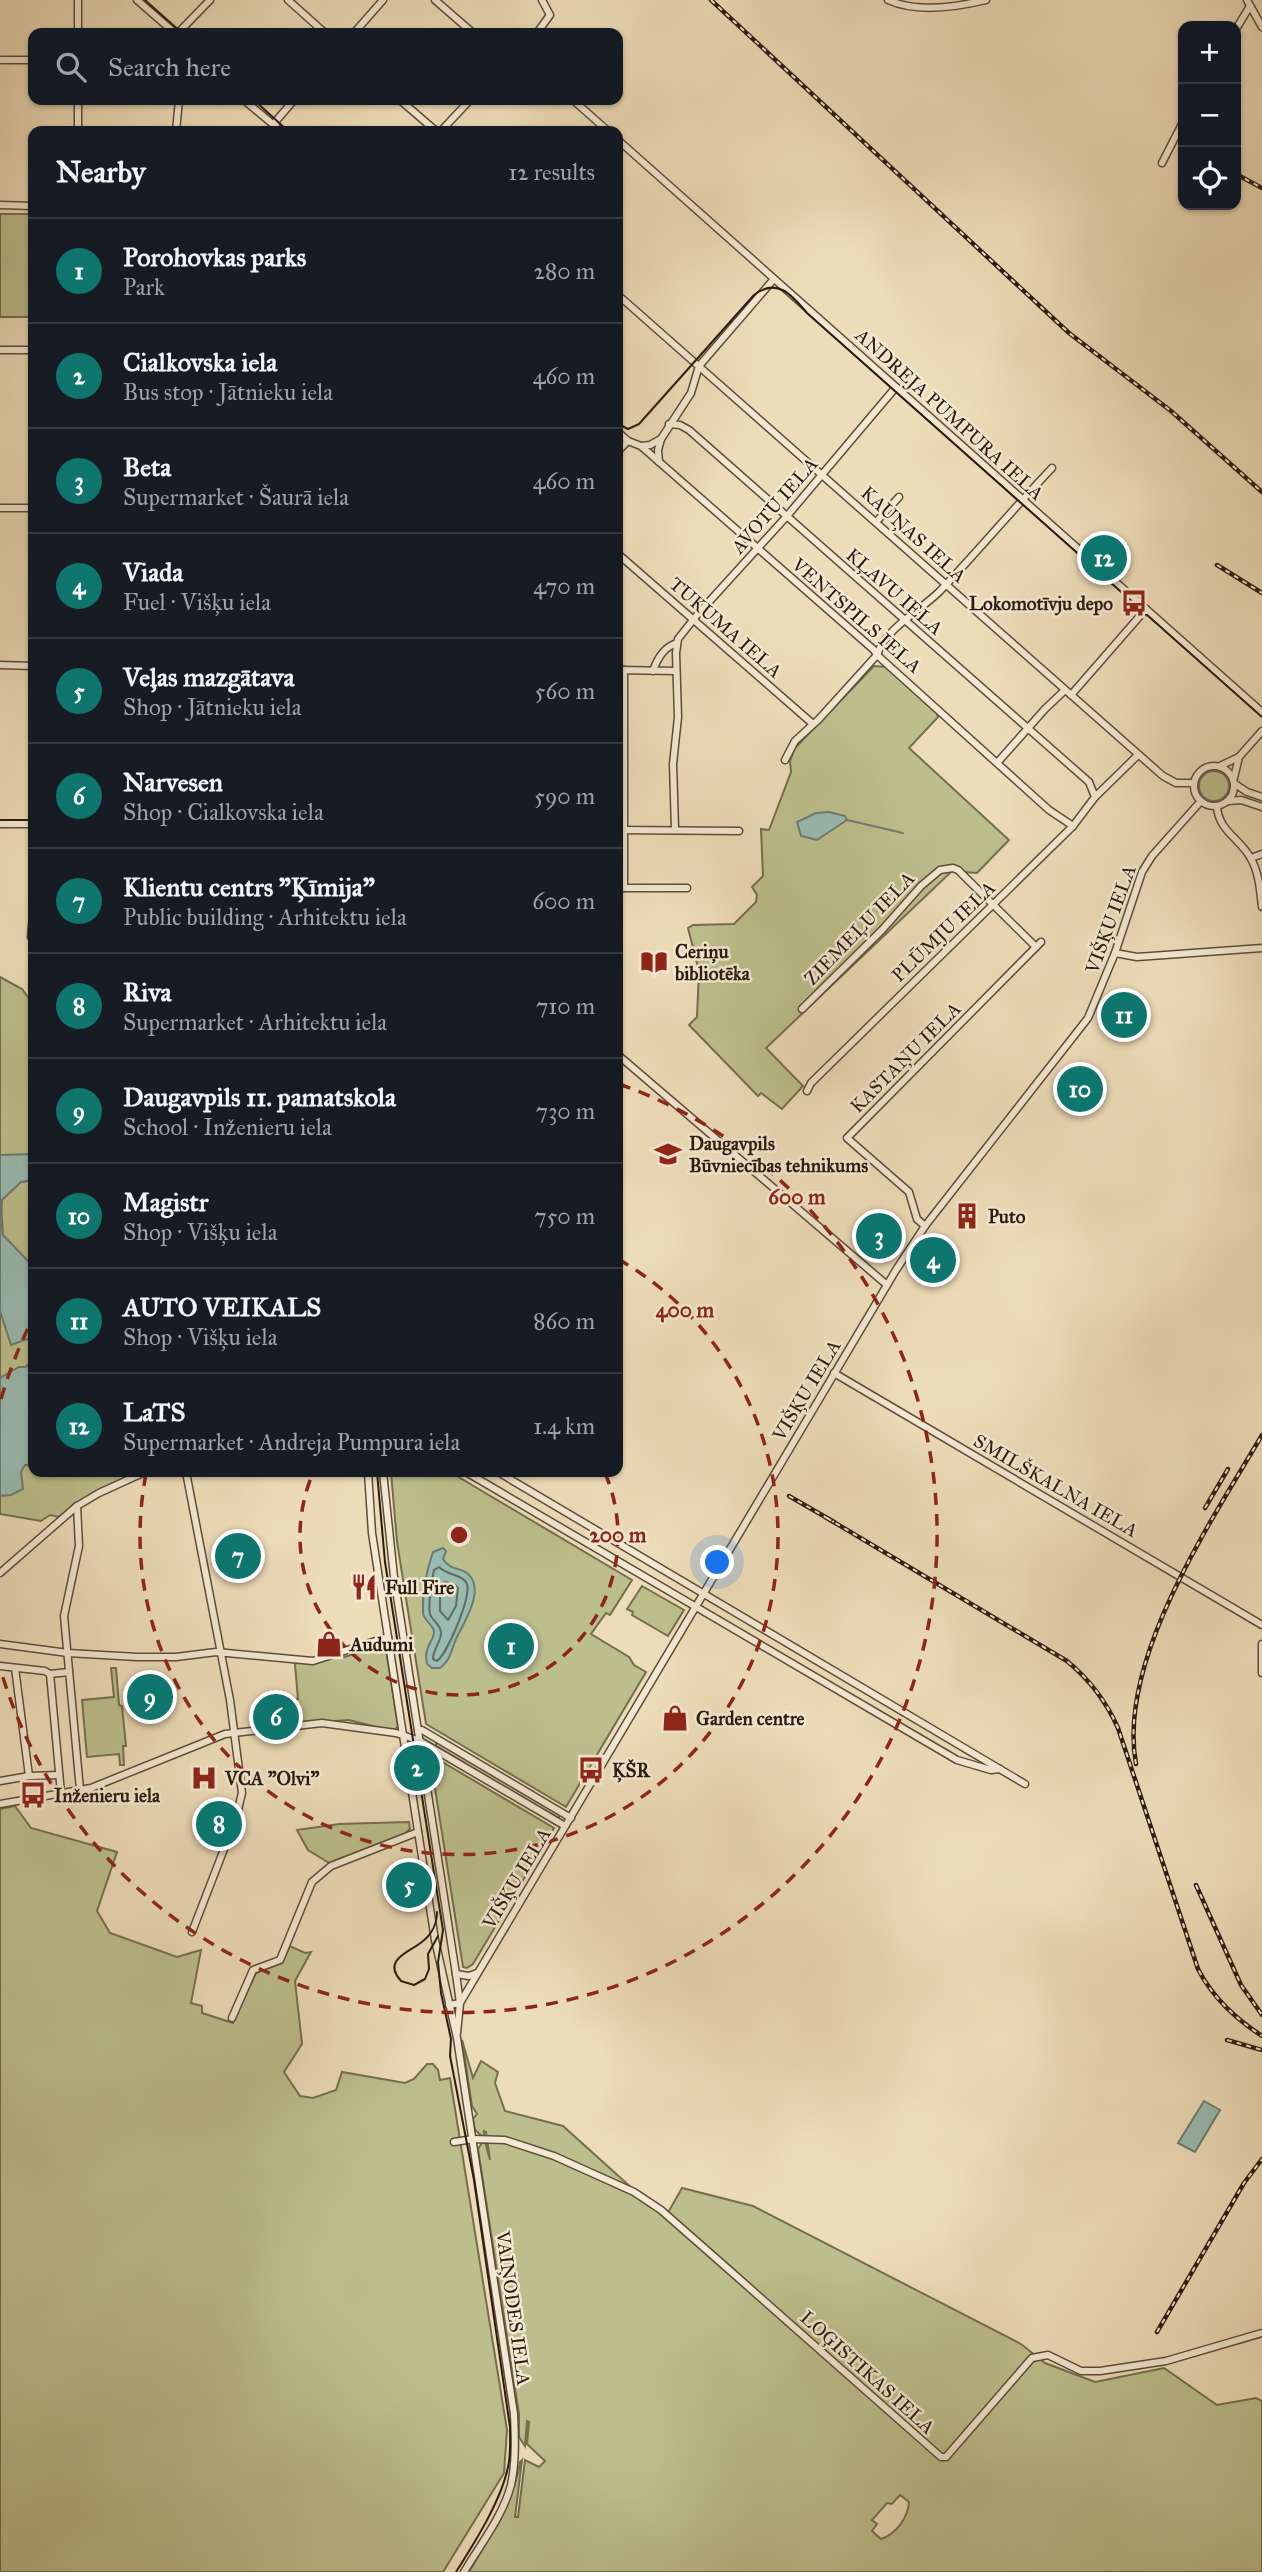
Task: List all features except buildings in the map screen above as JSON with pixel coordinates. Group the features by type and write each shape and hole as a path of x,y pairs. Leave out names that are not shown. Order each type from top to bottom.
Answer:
{"street":[{"path":"78,0 78,28"},
{"path":"137,0 171,28"},
{"path":"180,28 210,0"},
{"path":"288,0 319,28"},
{"path":"358,28 383,0"},
{"path":"435,0 467,28"},
{"path":"541,28 550,15 542,0"},
{"path":"888,0 905,6 986,0"},
{"path":"1249,3 1262,27"},
{"path":"1240,21 1249,3"},
{"path":"0,60 28,60"},
{"path":"78,105 78,126"},
{"path":"176,126 178,105"},
{"path":"250,105 273,126"},
{"path":"277,126 276,121 290,105"},
{"path":"406,105 433,126"},
{"path":"444,126 465,105"},
{"path":"579,105 602,126"},
{"path":"1162,163 1178,132"},
{"name":"ANDREJA PUMPURA IELA","path":"623,144 1262,712"},
{"path":"0,205 28,205"},
{"path":"659,462 658,450 662,439 691,393 699,366 774,279"},
{"name":"KAUŅAS IELA","path":"623,299 1138,755 1171,782 1194,783"},
{"path":"0,350 28,350"},
{"name":"AVOTU IELA","path":"653,671 656,662 669,646 677,643 693,619 787,516 896,387"},
{"name":"KĻAVU IELA","path":"669,425 680,425 689,430 1089,782 1094,794"},
{"name":"VENTSPILS IELA","path":"623,437 628,442 641,446 874,650 1049,810 1073,826"},
{"path":"641,446 662,439"},
{"path":"623,446 628,442"},
{"path":"785,760 795,741 877,655 884,643 946,584 1052,468"},
{"path":"876,522 899,497"},
{"path":"0,508 28,508"},
{"name":"TUKUMA IELA","path":"623,558 813,724"},
{"path":"997,763 1027,728 1068,693 1146,609"},
{"path":"675,829 673,764 678,717 677,643"},
{"path":"0,665 28,666"},
{"path":"623,670 676,671"},
{"path":"1220,766 1239,757 1262,732"},
{"name":"PLŪMJU IELA","path":"807,1091 811,1083 1073,826 1094,794 1138,755"},
{"path":"1227,802 1233,795 1239,757"},
{"path":"1262,797 1248,793 1234,782 1228,770 1220,766 1203,768 1194,783 1195,794 1200,801 1208,805 1217,806 1241,800 1262,807"},
{"name":"VIŠĶU IELA","path":"460,2003 887,1285 925,1226 1088,1018 1115,953 1142,872 1152,856 1200,801"},
{"path":"1217,806 1222,827 1239,842 1251,858 1258,877 1262,907"},
{"path":"0,824 28,824"},
{"path":"623,830 739,831"},
{"path":"1251,858 1262,854"},
{"name":"ZIEMEĻU IELA","path":"802,1009 882,930 921,886 940,870 958,870 992,905"},
{"path":"623,888 687,888"},
{"name":"KASTAŅU IELA","path":"925,1226 917,1219 909,1192 847,1138 1039,945 992,905"},
{"path":"1115,953 1138,957 1262,948"},
{"path":"623,1059 887,1285"},
{"name":"SMILŠKALNA IELA","path":"834,1373 1262,1625"},
{"path":"0,1573 77,1506 133,1477"},
{"path":"187,1477 236,1732 242,1793 236,1818 192,1931"},
{"path":"368,1477 372,1533 435,1940 457,2038"},
{"path":"384,1477 394,1577 418,1731 416,1739 460,2003 457,2038"},
{"path":"474,1477 957,1760 991,1770 1000,1769"},
{"path":"506,1477 1025,1784"},
{"path":"77,1506 79,1546 64,1616 80,1790"},
{"path":"0,1644 68,1653 150,1657 221,1653 313,1661 388,1637"},
{"path":"1262,1644 1262,1672"},
{"path":"783,1658 784,1651 790,1646"},
{"path":"0,1666 45,1671 50,1674 69,1672"},
{"path":"15,1668 29,1776"},
{"path":"50,1674 61,1794"},
{"path":"835,1690 841,1685 843,1677"},
{"path":"0,1804 80,1790 225,1734 322,1723 416,1739 565,1826"},
{"path":"418,1731 422,1730 571,1818"},
{"path":"957,1760 963,1756 965,1748"},
{"path":"0,1781 58,1775"},
{"path":"232,2018 253,1970 280,1960 312,1882 331,1866 418,1832"},
{"path":"456,1974 469,1976 479,1972"},
{"path":"449,2005 460,2003"},
{"name":"VAIŅODES IELA","path":"457,2038 514,2414 515,2454 513,2474 505,2499 464,2572"},
{"name":"LOĢISTIKAS IELA","path":"453,2142 473,2139 505,2140 554,2156 634,2192 660,2210 718,2260 941,2457 946,2457 1032,2358 1048,2355 1081,2371 1100,2371 1166,2361 1262,2333"}],"green space":[{"path":"0,214 28,214 28,317 0,317"},
{"path":"874,666 887,667 936,710 938,717 909,748 1009,840 977,873 952,871 766,1048 803,1086 782,1109 761,1093 758,1096 689,1025 697,1017 699,971 688,928 693,925 734,924 756,902 757,895 752,887 763,876 761,829 769,830 791,772 790,761 795,748"},
{"path":"1214,771 1225,775 1229,786 1225,797 1214,801 1203,797 1199,786 1203,775"},
{"path":"0,977 22,989 28,997 28,1162 0,1170"},
{"path":"28,1181 28,1477 127,1477 92,1493 59,1517 50,1515 41,1521 0,1514 0,1251 3,1235 0,1192"},
{"path":"391,1477 458,1477 632,1580 610,1615 606,1613 591,1634 629,1657 634,1665 646,1672 566,1807 426,1724 397,1542"},
{"path":"642,1586 684,1610 668,1636 632,1615 633,1612 627,1609"},
{"path":"385,1643 398,1727 392,1731 349,1720 292,1724 290,1699 298,1699 297,1662 340,1655 341,1658 371,1649 371,1645"},
{"path":"111,1668 116,1668 119,1705 122,1706 126,1746 123,1746 124,1765 120,1765 119,1754 87,1757 82,1700 114,1697"},
{"path":"436,1741 560,1815 558,1819 436,1746"},
{"path":"434,1757 554,1828 473,1964 467,1968 463,1967 431,1763"},
{"path":"15,1806 31,1828 117,1852 97,1911 110,1933 177,1957 201,1950 191,2003 202,2006 202,2013 233,2023 256,1973 282,1963 290,1946 305,1953 311,1952 295,1981 302,2044 284,2072 300,2096 313,2098 336,2090 342,2072 405,2083 414,2079 427,2064 433,2064 438,2070 440,2080 450,2078 507,2430 504,2473 443,2572 0,2572 0,1809"},
{"path":"409,1822 410,1829 404,1834 329,1863 308,1850 297,1830 339,1824"},
{"path":"462,2040 473,2078 481,2061 498,2072 495,2083 505,2111 563,2126 665,2218 682,2188 753,2206 1021,2344 1045,2363 1095,2382 1164,2368 1217,2405 1256,2398 1262,2401 1262,2572 469,2572 506,2506 520,2462 522,2460 515,2517 518,2517 525,2460 539,2467 545,2461 527,2444 529,2422 527,2421 525,2446 519,2437 519,2414 478,2149 482,2143 485,2142 490,2160 486,2132 484,2131 482,2136 475,2130 473,2119 477,2114 472,2106","holes":["900,2495 909,2502 904,2519 892,2533 881,2539 872,2531 877,2524 872,2520 887,2503 892,2504"]}],"water":[{"path":"829,812 845,816 847,820 817,840 801,836 797,822 816,813"},
{"path":"28,1154 28,1181 21,1182 2,1200 3,1235 28,1261 28,1339 11,1345 0,1311 0,1155"},
{"path":"28,1365 28,1465 25,1465 21,1472 23,1489 11,1495 0,1496 0,1378 19,1367"},
{"path":"443,1548 446,1551 443,1559 449,1566 470,1576 475,1591 471,1608 449,1658 440,1668 432,1668 427,1664 426,1653 434,1632 423,1613 423,1597 433,1552"},
{"path":"1204,2101 1220,2110 1195,2152 1178,2143"}],"waterway":[{"path":"847,820 903,833"}],"tram line":[{"path":"145,0 176,28"},
{"path":"259,105 283,126"},
{"path":"623,426 628,429 639,424 754,295 770,288 784,291 1262,717"},
{"path":"0,820 28,820"},
{"path":"377,1477 385,1562 443,1930 438,1962 441,1993 474,2180 510,2427 509,2462 500,2494 456,2572"},
{"path":"437,1912 429,1935 396,1962 394,1967 401,1981 414,1985 425,1979 429,1969 428,1954 438,1936"}],"railway":[{"path":"711,0 1069,333 1171,411 1262,492"},
{"path":"1241,177 1262,188"},
{"path":"1217,565 1262,593"},
{"path":"1136,1764 1134,1724 1140,1681 1154,1637 1195,1550 1262,1435"},
{"path":"1205,1508 1228,1469"},
{"path":"789,1496 834,1522"},
{"path":"827,1518 1067,1661 1090,1683 1118,1728 1198,1969 1226,2007 1262,2036"},
{"path":"1196,1885 1241,1985 1262,2015"},
{"path":"1227,2040 1262,2050"},
{"path":"1157,2332 1244,2183 1262,2159"}],"place":[{"name":"LaTS","path":"1104,558"},
{"name":"Lokomotīvju depo","path":"1134,603"},
{"name":"Ceriņu bibliotēka","path":"654,962"},
{"name":"AUTO VEIKALS","path":"1124,1015"},
{"name":"Magistr","path":"1080,1089"},
{"name":"Daugavpils Būvniecības tehnikums","path":"668,1154"},
{"name":"Puto","path":"967,1216"},
{"name":"Beta","path":"879,1236"},
{"name":"Viada","path":"933,1260"},
{"name":"Klientu centrs \"Ķīmija\"","path":"238,1556"},
{"name":"Full Fire","path":"364,1587"},
{"name":"Audumi","path":"329,1644"},
{"name":"Porohovkas parks","path":"511,1646"},
{"name":"Daugavpils 11. pamatskola","path":"150,1697"},
{"name":"Narvesen","path":"276,1717"},
{"name":"Garden centre","path":"675,1718"},
{"name":"Cialkovska iela","path":"417,1768"},
{"name":"ĶŠR","path":"591,1770"},
{"name":"VCA \"Olvi\"","path":"204,1778"},
{"name":"Inženieru iela","path":"33,1795"},
{"name":"Riva","path":"219,1824"},
{"name":"Veļas mazgātava","path":"409,1885"}]}
